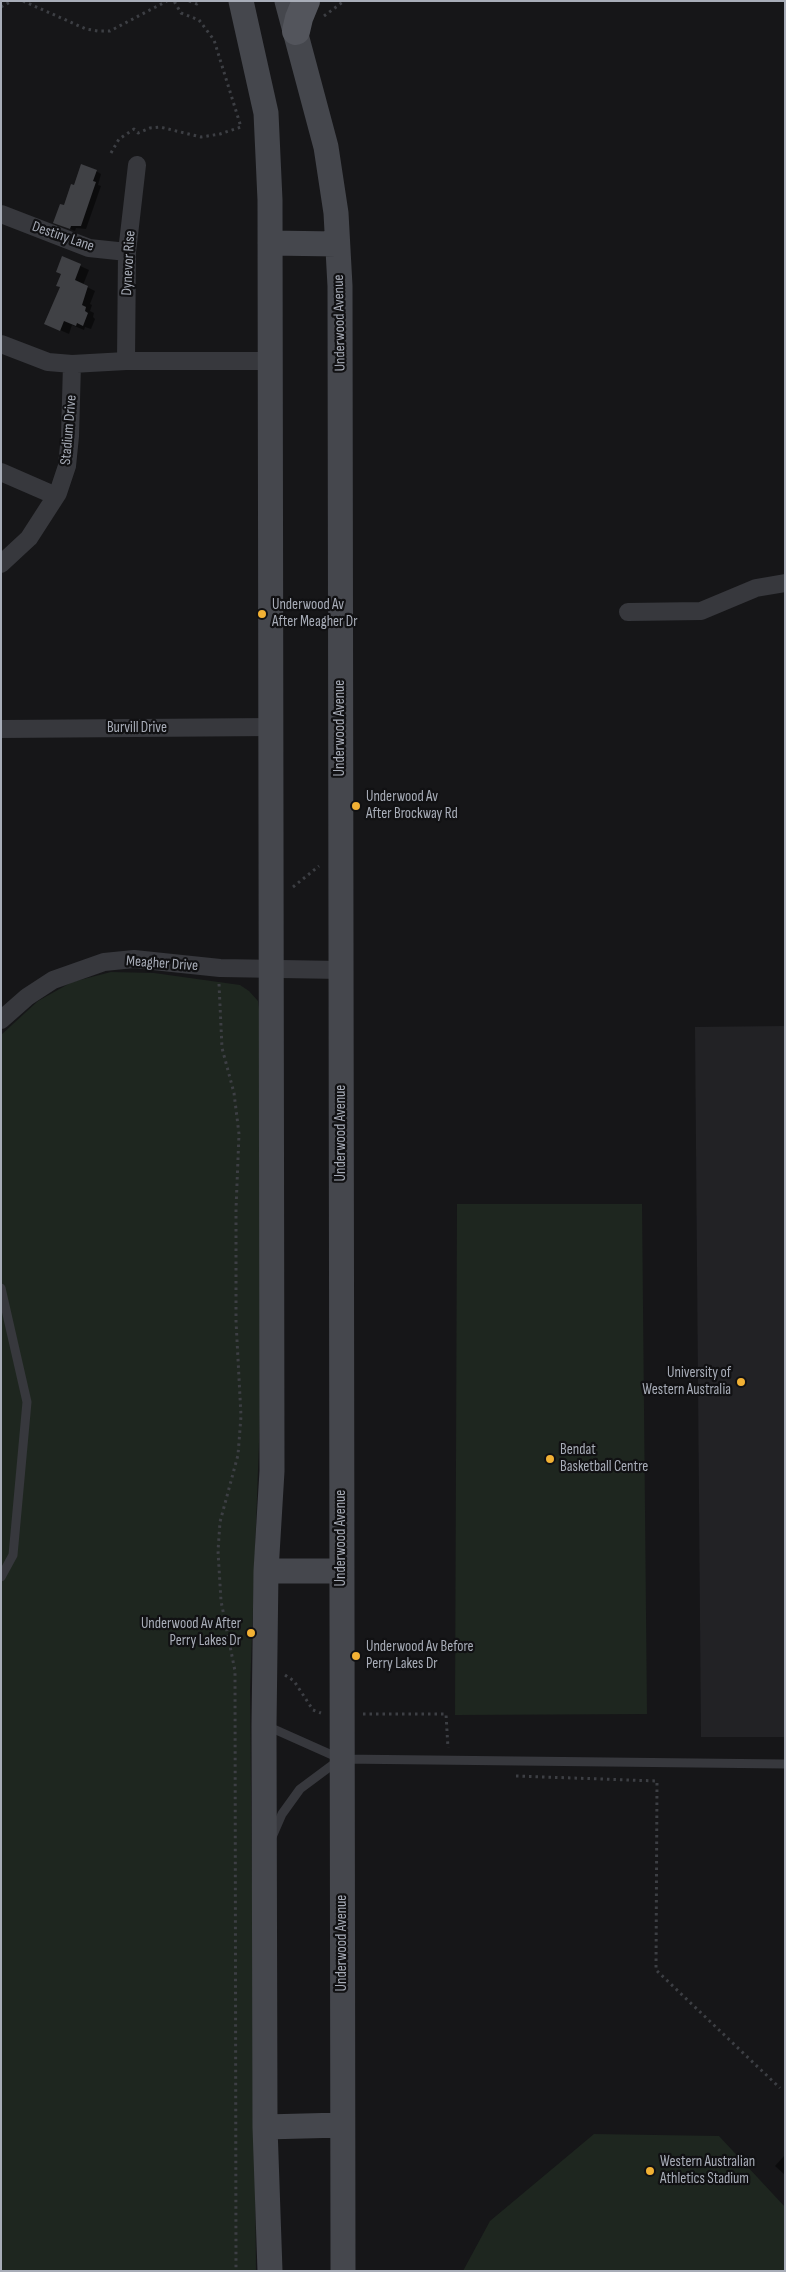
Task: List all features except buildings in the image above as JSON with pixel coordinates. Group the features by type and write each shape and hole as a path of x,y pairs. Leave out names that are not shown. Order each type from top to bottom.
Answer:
{"main road":[{"path":"241,1 266,113 269,156 272,362 272,1470 266,1571 264,1725 265,2127 270,2271"},
{"name":"Underwood Avenue","path":"287,1 326,147 336,213 340,318 342,2271"},
{"path":"296,31 300,13 314,10"},
{"path":"270,243 338,244"},
{"path":"266,1571 341,1571"},
{"path":"265,2127 342,2125"}],"street":[{"name":"Dynevor Rise","path":"126,362 127,252 137,165"},
{"name":"Destiny Lane","path":"1,214 89,248 127,252"},
{"path":"1,344 48,362 72,364 272,362"},
{"name":"Stadium Drive","path":"1,564 29,538 56,496 67,466 70,436 72,364"},
{"path":"1,472 56,496"},
{"path":"628,612 701,611 756,588 785,583"},
{"name":"Burvill Drive","path":"1,728 273,727"},
{"name":"Meagher Drive","path":"1,1020 26,997 53,980 104,962 134,959 220,968 341,970"}],"lane":[{"path":"1,1288 27,1402 13,1555 1,1577"},
{"path":"264,1725 342,1758 785,1764"},
{"path":"265,1852 282,1814 300,1789 328,1766 342,1758"}],"path":[{"path":"1,7 12,1"},
{"path":"24,1 86,29 110,31 167,1"},
{"path":"111,153 119,139 134,130 138,133 150,128 160,127 193,136 206,136 220,134 241,127 214,40 199,20 181,13 174,1"},
{"path":"188,1 197,4 200,1"},
{"path":"314,10 344,1"},
{"path":"272,905 340,847"},
{"path":"220,968 222,1048 234,1093 239,1134 236,1209 236,1302 241,1416 238,1455 220,1522 218,1551 222,1602 235,1671 236,2271"},
{"path":"280,1675 286,1675 294,1682 313,1710 325,1713"},
{"path":"360,1715 446,1714 448,1758"},
{"path":"508,1776 657,1781 656,1970 780,2088"}],"shaded area":[{"path":"111,972 154,973 240,985 258,1001 260,1018 260,1415 250,1690 256,2271 1,2271 1,1035 38,1001 72,982"},
{"name":"University of Western Australia","path":"785,1026 785,1737 701,1737 695,1027"},
{"name":"Bendat Basketball Centre","path":"457,1204 642,1204 647,1714 455,1715"},
{"name":"Western Australian Athletics Stadium","path":"594,2134 719,2136 785,2207 785,2271 463,2271 490,2221"}],"place":[{"name":"Underwood Av After Meagher Dr","path":"262,614"},
{"name":"Underwood Av After Brockway Rd","path":"356,806"},
{"name":"University of Western Australia","path":"741,1382"},
{"name":"Bendat Basketball Centre","path":"550,1459"},
{"name":"Underwood Av After Perry Lakes Dr","path":"251,1633"},
{"name":"Underwood Av Before Perry Lakes Dr","path":"356,1656"},
{"name":"Western Australian Athletics Stadium","path":"650,2171"}]}
